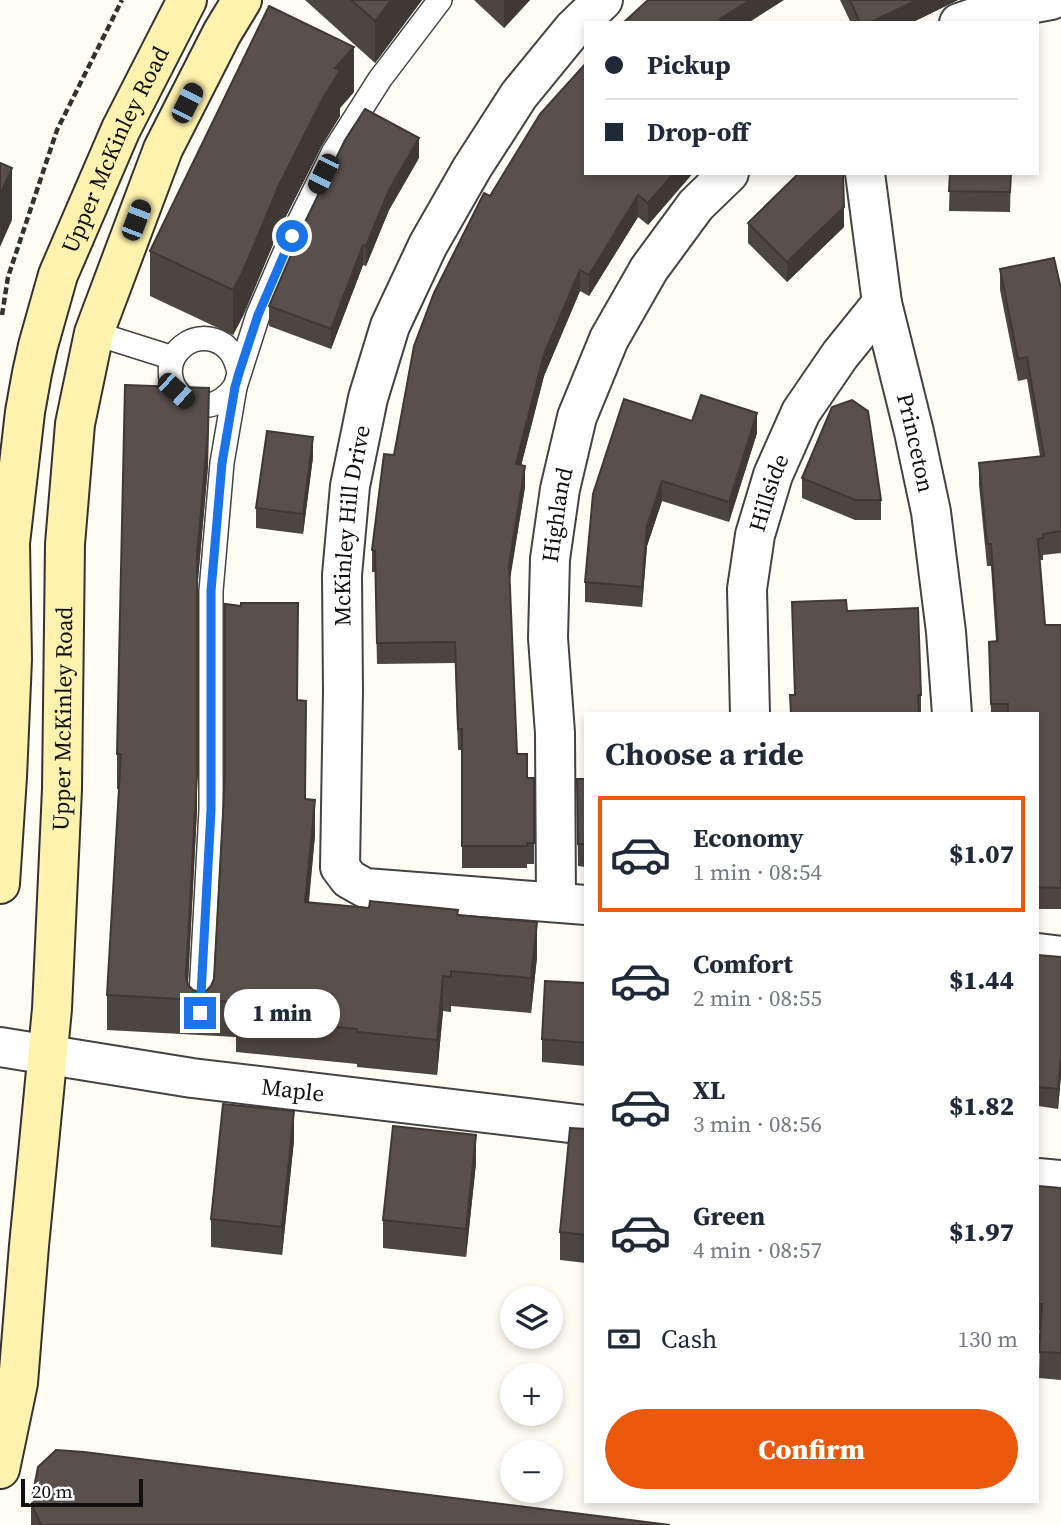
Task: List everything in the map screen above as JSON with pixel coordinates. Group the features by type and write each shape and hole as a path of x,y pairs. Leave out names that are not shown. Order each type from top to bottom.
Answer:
{"main road":[{"name":"Upper McKinley Road","path":"0,884 12,659 10,542 25,412 38,345 58,275 121,129 187,0"},
{"name":"Upper McKinley Road","path":"0,1469 18,1383 52,1009 62,789 65,544 75,425 94,336 163,149 222,33 242,0"}],"street":[{"name":"McKinley Hill Drive","path":"571,904 365,888 349,879 340,867 342,575 350,486 368,398 390,326 428,245 472,168 519,95 573,29 603,0"},
{"path":"966,21 996,10 1051,0"},
{"name":"Highland","path":"571,904 548,638 550,559 560,489 577,417 609,339 649,269 696,205 727,175"},
{"name":"Princeton","path":"864,175 882,303 931,512 946,632 952,712"},
{"name":"Hillside","path":"750,712 747,589 755,535 772,475 802,412 839,355 882,303"},
{"path":"1039,953 1061,956"},
{"name":"Maple","path":"0,1047 192,1078 584,1125"},
{"path":"1039,1178 1061,1180"}],"lane":[{"path":"200,1013 211,810 211,591 222,463 237,380 258,315 292,236 333,153 380,79 440,0"},
{"path":"94,336 172,361"},
{"path":"205,338 218,341 229,349 236,360 237,380 226,398 214,405 200,406 186,401 176,391 171,378 172,361 181,348 192,340 205,338"}],"path":[{"path":"0,327 8,277 57,130 122,0"}],"building":[{"path":"351,0 391,0 375,21"},
{"path":"648,0 750,0 720,19 722,21 625,21"},
{"path":"850,0 917,0 873,21 859,21"},
{"path":"269,6 354,47 335,68 340,70 279,185 233,290 150,251"},
{"path":"584,65 584,175 672,175 648,203 638,195 589,275 580,270 544,354 516,464 525,466 509,565 517,754 527,754 527,778 534,778 534,843 527,843 527,846 462,846 462,729 458,729 455,642 377,643 375,551 372,550 384,454 394,455 414,346 434,293 484,193 490,196 540,114"},
{"path":"365,109 419,138 389,190 366,246 363,245 331,329 269,306 305,222 345,140"},
{"path":"0,163 12,168 0,195"},
{"path":"797,175 843,175 844,207 787,262 748,223"},
{"path":"950,175 1011,175 1010,192 949,191"},
{"path":"1054,258 1061,289 1061,531 1043,534 1043,538 1038,539 1045,625 1061,625 1061,888 1039,887 1039,712 1008,712 1008,704 991,704 989,642 998,641 991,544 987,544 979,463 1044,456 1027,357 1018,359 1000,269"},
{"path":"125,385 209,388 197,556 197,775 186,977 188,985 193,990 206,991 214,979 225,776 225,604 241,606 241,603 298,603 297,700 306,701 305,799 315,800 305,902 369,908 370,901 458,910 457,915 537,922 531,978 451,971 451,977 443,976 437,1040 236,1017 237,1002 107,995 121,754 117,754"},
{"path":"701,395 757,413 729,502 662,481 647,526 642,587 585,582 593,494 624,399 692,421"},
{"path":"852,400 868,411 881,500 855,500 802,478 832,407"},
{"path":"267,431 313,437 303,514 256,508"},
{"path":"846,600 847,611 918,608 921,695 918,695 919,712 791,712 790,695 795,695 792,602"},
{"path":"577,779 584,779 584,844 578,844"},
{"path":"1039,955 1061,957 1061,1056 1058,1089 1039,1087"},
{"path":"545,981 584,983 584,1043 542,1039"},
{"path":"223,1104 294,1111 282,1227 211,1219"},
{"path":"393,1126 476,1135 466,1229 383,1220"},
{"path":"570,1128 584,1129 584,1235 560,1232"},
{"path":"1039,1186 1061,1188 1061,1353 1039,1352 1042,1304 1039,1304"},
{"path":"56,1450 670,1525 41,1525 31,1503 38,1467"}],"route":[{"path":"200,1013 211,810 211,591 222,463 239,373 258,315 292,236"}]}
